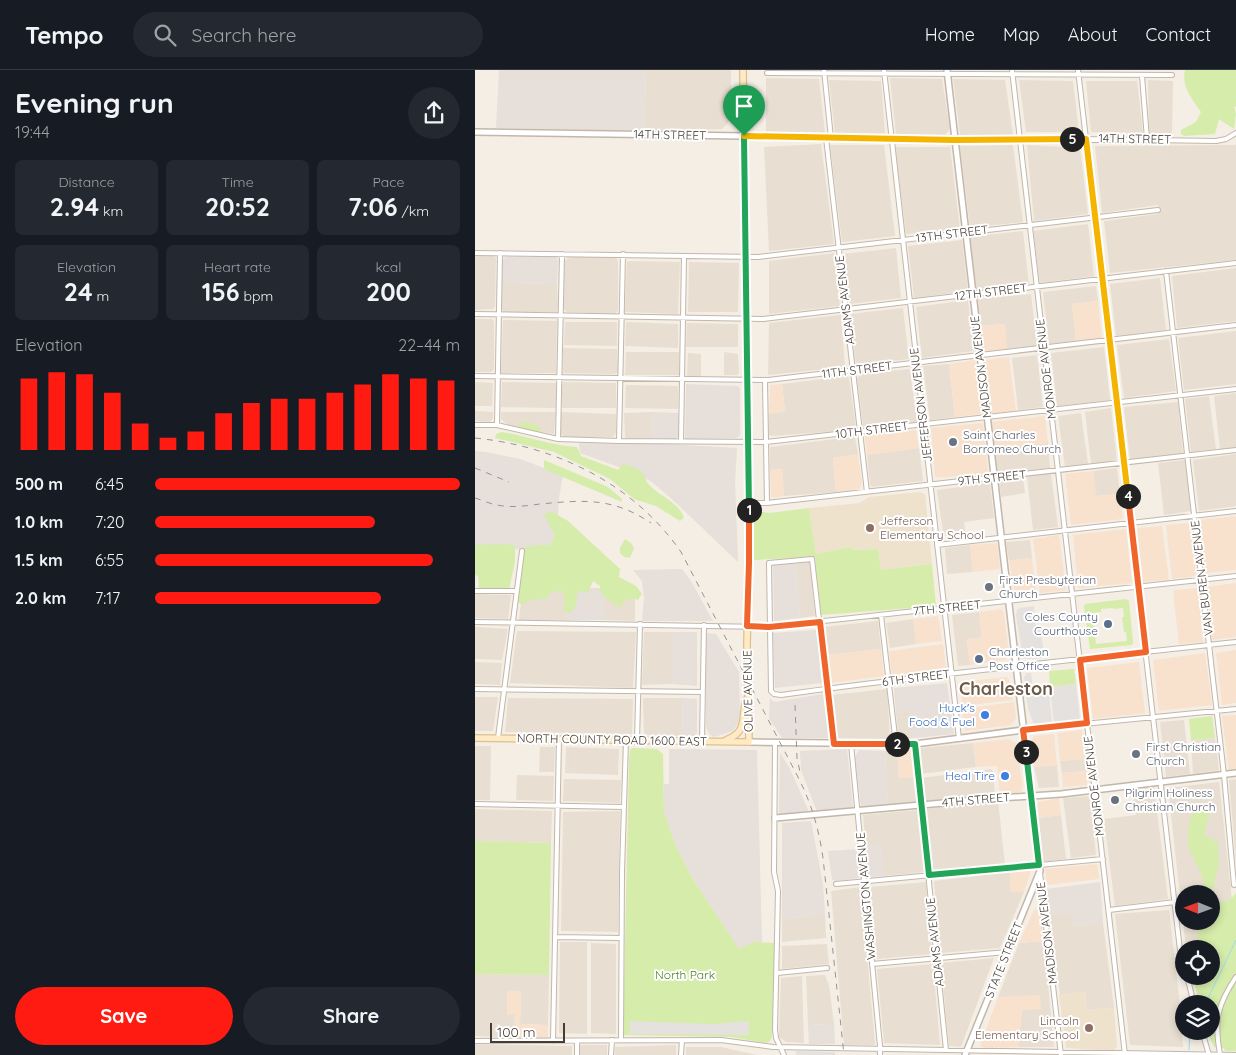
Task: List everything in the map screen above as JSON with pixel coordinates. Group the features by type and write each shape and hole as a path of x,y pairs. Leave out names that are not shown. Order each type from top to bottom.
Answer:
{"main road":[{"name":"OLIVE AVENUE","path":"743,70 749,563 747,626 749,742"},
{"path":"721,742 736,735 743,726 744,706 748,693"},
{"name":"NORTH COUNTY ROAD 1600 EAST","path":"475,738 749,742"}],"street":[{"path":"1078,70 1175,902 1109,910"},
{"name":"ADAMS AVENUE","path":"824,72 828,138 839,248 867,492"},
{"name":"JEFFERSON AVENUE","path":"884,72 959,739"},
{"name":"MADISON AVENUE","path":"947,72 1061,1053"},
{"path":"767,73 1012,72 1079,75 1172,75"},
{"name":"MONROE AVENUE","path":"1012,72 1125,1054"},
{"path":"1142,76 1147,139"},
{"name":"14TH STREET","path":"475,132 955,140 1019,138 1216,140 1226,139 1236,133"},
{"name":"13TH STREET","path":"475,253 758,257 1158,210"},
{"path":"497,425 499,253"},
{"path":"558,438 562,254"},
{"path":"619,441 623,254"},
{"path":"681,440 684,256"},
{"name":"12TH STREET","path":"475,314 763,319 1236,263"},
{"name":"VAN BUREN AVENUE","path":"1166,271 1217,711 1234,885"},
{"name":"11TH STREET","path":"475,376 765,380 1236,325"},
{"path":"765,380 767,503"},
{"name":"10TH STREET","path":"475,425 497,425 558,438 619,441 766,442 1236,389"},
{"name":"9TH STREET","path":"748,503 767,503 1236,450"},
{"path":"937,544 1236,511"},
{"path":"498,738 522,551"},
{"path":"769,627 769,563 813,558 834,744"},
{"name":"7TH STREET","path":"475,622 769,627 1236,576"},
{"path":"475,591 516,591"},
{"path":"881,615 896,744"},
{"path":"637,740 640,624"},
{"path":"702,741 704,625"},
{"name":"6TH STREET","path":"769,627 771,691 774,694 781,695 1236,642"},
{"path":"475,689 703,692"},
{"path":"749,742 915,744 1087,723 1236,709"},
{"path":"553,1041 559,739"},
{"path":"621,1040 621,938 626,740"},
{"path":"775,742 774,872 778,891 775,1028 776,1038 784,1055"},
{"name":"WASHINGTON AVENUE","path":"851,744 880,1055"},
{"name":"ADAMS AVENUE","path":"915,744 946,1050"},
{"name":"4TH STREET","path":"775,818 1094,790 1236,773"},
{"path":"475,804 625,807"},
{"path":"836,884 929,875 1039,868 1103,859"},
{"name":"STATE STREET","path":"966,1052 1039,868"},
{"path":"555,937 621,938"},
{"path":"872,964 1007,952"},
{"path":"777,972 827,968"},
{"path":"1220,1054 1216,1029 1218,1010 1225,992 1236,977"},
{"path":"577,1040 577,1055"},
{"path":"611,1055 612,1040"},
{"path":"681,1040 681,1055"},
{"path":"475,1041 721,1040 779,1047 880,1048 1015,1053 1236,1055"},
{"path":"1205,1040 1209,1055"}],"shaded area":[{"path":"499,70 646,70 644,131 496,128"},
{"path":"646,70 731,70 731,114 728,123 722,129 644,131"},
{"path":"766,78 819,79 825,133 766,133"},
{"path":"890,78 942,79 950,129 945,135 896,135"},
{"path":"953,79 1005,80 1013,135 960,135"},
{"path":"829,80 881,81 885,134 835,134"},
{"path":"1019,80 1073,81 1079,132 1026,132"},
{"path":"1148,80 1173,81 1172,134 1149,134"},
{"path":"1086,81 1137,81 1143,133 1091,132"},
{"path":"821,144 834,244 769,251 764,147"},
{"path":"1236,144 1236,260 1110,273 1104,221 1158,214 1158,205 1102,213 1095,146"},
{"path":"830,145 884,145 895,236 842,242"},
{"path":"1013,145 1023,222 970,228 960,146"},
{"path":"1027,145 1080,148 1088,214 1034,221"},
{"path":"895,147 950,147 960,229 906,234"},
{"path":"1088,224 1094,276 1040,283 1033,231"},
{"path":"1023,231 1029,284 976,290 970,237"},
{"path":"962,240 968,291 914,298 908,246"},
{"path":"896,248 901,298 849,304 843,254"},
{"path":"834,253 840,306 769,314 769,261"},
{"path":"475,256 494,256 496,258 495,306 493,309 475,310"},
{"path":"555,256 558,260 557,284 502,283 502,260 506,257"},
{"path":"570,257 616,257 618,262 618,310 615,314 567,312 563,309 564,261"},
{"path":"627,261 680,262 678,314 625,312"},
{"path":"689,262 739,263 738,312 688,312"},
{"path":"1236,268 1236,321 1177,328 1172,276"},
{"path":"1160,278 1166,330 1116,336 1110,284"},
{"path":"502,283 557,284 557,312 504,312 502,309"},
{"path":"1096,286 1098,301 1072,304 1076,341 1049,344 1043,292"},
{"path":"1031,294 1037,346 1007,349 1004,324 981,326 978,299"},
{"path":"968,300 974,351 922,358 916,307"},
{"path":"1098,301 1102,338 1076,341 1072,304"},
{"path":"903,308 909,359 856,365 850,314"},
{"path":"841,315 845,367 768,375 769,323"},
{"path":"475,319 492,319 494,322 494,369 491,372 475,372"},
{"path":"503,320 557,321 556,373 501,373"},
{"path":"565,322 617,322 617,346 564,345"},
{"path":"626,322 678,324 678,348 625,346"},
{"path":"687,323 738,324 738,347 686,347"},
{"path":"1005,324 1007,349 984,352 981,326"},
{"path":"1236,331 1236,384 1184,390 1178,338"},
{"path":"1169,339 1176,391 1124,398 1117,345"},
{"path":"1104,347 1110,400 1057,406 1051,353"},
{"path":"563,348 617,349 618,372 615,374 563,373"},
{"path":"626,352 679,352 679,375 625,375"},
{"path":"724,352 738,354 739,373 737,375 724,375"},
{"path":"688,353 701,354 701,376 687,376"},
{"path":"1037,355 1043,407 1018,410 1012,358"},
{"path":"1009,357 1016,411 991,413 985,360"},
{"path":"975,360 982,411 979,414 955,417 949,364"},
{"path":"949,364 955,417 930,420 923,366"},
{"path":"910,369 917,422 866,428 863,426 857,378 861,374"},
{"path":"847,376 849,378 856,428 854,430 769,435 769,414 785,411 782,384"},
{"path":"475,382 493,383 492,406 475,406"},
{"path":"502,382 556,383 556,408 501,407"},
{"path":"564,382 616,383 616,408 562,408 562,384"},
{"path":"686,384 737,386 740,388 740,436 736,438 686,439"},
{"path":"782,384 785,411 769,414 771,385"},
{"path":"626,385 678,386 678,409 625,408"},
{"path":"1236,393 1236,447 1220,450 1214,396"},
{"path":"1209,396 1216,449 1191,452 1185,399"},
{"path":"1178,402 1183,454 1130,460 1124,407"},
{"path":"1111,408 1117,461 1091,464 1085,412"},
{"path":"475,411 493,412 493,418 490,422 475,421"},
{"path":"501,412 556,412 554,434 509,426 501,419"},
{"path":"561,412 616,414 616,433 613,437 564,437 561,434"},
{"path":"653,412 652,438 626,439 624,413"},
{"path":"653,412 679,413 679,436 675,439 652,438"},
{"path":"1081,413 1088,464 1065,467 1058,416"},
{"path":"1045,416 1048,443 995,449 992,422"},
{"path":"983,423 988,471 985,473 939,478 935,476 931,428"},
{"path":"916,430 919,448 867,455 865,436"},
{"path":"855,438 858,454 833,458 836,492 784,496 782,469 770,470 770,447"},
{"path":"579,443 663,444 737,448 735,482 738,562 652,482 630,471 580,453"},
{"path":"1048,443 1050,468 998,474 995,449"},
{"path":"919,448 923,481 872,487 870,485 867,455"},
{"path":"475,451 520,459 563,475 559,498 556,551 475,547"},
{"path":"858,454 862,484 859,489 836,492 833,458"},
{"path":"1236,454 1236,506 1199,511 1193,460"},
{"path":"1185,460 1191,511 1164,515 1158,463"},
{"path":"1117,468 1120,494 1095,496 1093,471"},
{"path":"782,469 784,496 773,498 771,497 770,470"},
{"path":"1093,471 1096,496 1120,494 1123,519 1071,525 1065,474"},
{"path":"1051,474 1058,527 1033,530 1027,477"},
{"path":"1023,478 1025,493 1001,497 999,482"},
{"path":"990,483 994,518 964,522 966,536 944,539 937,490"},
{"name":"Jefferson Elementary School","path":"920,492 925,494 932,564 881,570 878,549 851,550 851,547 816,554 809,508 860,503 869,497"},
{"path":"1236,516 1236,570 1205,573 1198,520"},
{"path":"1190,523 1196,576 1172,579 1166,525"},
{"path":"1162,526 1169,580 1143,582 1137,528"},
{"path":"1126,529 1132,583 1078,588 1073,535"},
{"path":"1059,535 1066,590 1040,593 1033,539"},
{"path":"1030,540 1032,558 1009,561 1006,542"},
{"path":"997,543 1000,569 973,572 970,545"},
{"path":"970,545 973,572 947,574 945,548"},
{"path":"1032,558 1036,594 1019,596 1015,594 1009,561"},
{"path":"810,561 815,616 800,618 796,562"},
{"path":"796,562 800,618 774,621 773,565"},
{"path":"682,569 691,581 713,621 642,621 644,598 642,581 633,570"},
{"path":"1236,583 1236,637 1212,640 1206,587"},
{"path":"523,587 568,588 566,620 519,620"},
{"path":"568,588 606,588 606,620 566,620"},
{"path":"1198,588 1203,642 1179,644 1173,590"},
{"path":"475,594 511,595 508,619 475,618"},
{"path":"606,594 635,595 635,621 606,620"},
{"path":"1034,606 1036,630 1041,630 1044,658 1028,659 1023,658 1016,615 1017,610 1020,608"},
{"path":"1001,609 1004,613 1009,655 1005,660 970,665 967,639 982,637 979,612"},
{"path":"979,612 982,638 967,640 970,665 958,666 952,615"},
{"path":"938,616 942,641 916,644 913,619"},
{"path":"913,619 916,644 890,648 886,623"},
{"path":"878,621 881,649 827,655 824,627"},
{"path":"475,627 508,629 502,660 475,659"},
{"path":"817,630 822,683 775,688 773,633"},
{"path":"517,631 636,632 633,688 510,683"},
{"path":"644,632 671,632 671,684 642,685"},
{"path":"671,632 697,632 697,686 671,684"},
{"path":"706,633 716,634 739,672 740,713 738,723 733,731 714,737 709,734 706,726"},
{"path":"943,644 946,669 892,675 889,651"},
{"path":"881,649 884,676 830,683 827,655"},
{"path":"1236,650 1236,703 1222,705 1216,653"},
{"path":"1205,653 1212,705 1159,711 1153,660"},
{"path":"475,662 502,663 500,685 475,684"},
{"path":"1139,662 1145,713 1093,719 1087,668"},
{"path":"1027,673 1031,673 1034,695 1049,694 1052,723 1034,725 1028,709 1024,677"},
{"path":"1006,677 1009,679 1013,700 962,706 961,682"},
{"path":"947,683 954,734 914,738 910,711 896,713 894,688"},
{"path":"1076,684 1080,720 1054,723 1050,687"},
{"path":"887,689 890,739 837,738 831,695"},
{"path":"823,694 829,738 782,738 769,718 770,698 774,702"},
{"path":"475,697 498,697 493,731 475,731"},
{"path":"508,698 633,699 632,734 505,732"},
{"path":"643,698 682,698 683,736 648,735 644,733"},
{"path":"682,698 697,699 697,733 694,736 683,736"},
{"path":"1014,702 1016,718 1011,725 965,731 962,709"},
{"path":"910,711 914,738 899,740 896,713"},
{"path":"1236,715 1236,770 1229,771 1222,716"},
{"path":"1184,720 1190,774 1166,777 1160,722"},
{"path":"1082,730 1085,759 1060,761 1057,733"},
{"path":"1054,734 1057,765 1034,767 1031,741 1034,736"},
{"path":"1215,738 1219,770 1193,774 1191,740"},
{"path":"1008,739 1016,743 1023,787 1021,792 1000,795 997,766 976,767 973,743"},
{"path":"973,743 976,767 920,774 919,752 921,748"},
{"path":"475,746 491,746 490,800 475,800"},
{"path":"540,747 555,747 554,772 539,772"},
{"path":"566,747 619,749 618,775 565,773"},
{"path":"669,749 757,750 762,942 753,942 739,950 691,876 675,844 664,812 664,784 669,784"},
{"path":"847,749 853,807 817,812 801,770 800,751"},
{"path":"859,750 885,751 888,805 861,807 855,757"},
{"path":"911,750 913,777 899,778 897,751"},
{"path":"885,751 897,751 899,778 913,777 916,802 888,805"},
{"path":"780,753 789,767 809,812 779,814"},
{"path":"1085,759 1086,771 1062,773 1060,761"},
{"path":"1057,765 1059,787 1039,788 1034,767"},
{"path":"991,769 993,771 995,795 923,801 921,778"},
{"path":"1086,771 1087,785 1063,787 1062,773"},
{"path":"517,775 554,776 553,801 516,800"},
{"path":"564,779 621,780 620,803 563,801"},
{"path":"1236,779 1236,862 1229,780"},
{"path":"1219,782 1232,900 1220,902 1220,885 1179,885 1168,788"},
{"path":"1154,787 1168,899 1115,906 1104,819 1136,815 1133,790"},
{"path":"1090,796 1096,855 1071,858 1063,798"},
{"path":"1059,798 1061,815 1039,818 1037,805 1039,802"},
{"path":"998,800 1005,865 931,871 925,809"},
{"path":"475,809 552,811 551,843 475,841"},
{"path":"919,810 924,872 884,876 881,845 866,846 863,815"},
{"path":"620,811 618,932 561,931 563,812"},
{"path":"1061,815 1066,859 1043,862 1039,818"},
{"path":"811,821 823,884 825,914 782,919 782,823"},
{"path":"881,844 884,876 868,877 866,846"},
{"path":"857,849 859,878 835,881 832,879 828,851"},
{"path":"1097,864 1099,879 1047,885 1045,869"},
{"path":"1031,871 1024,892 1010,892 1010,872"},
{"path":"1010,872 1011,892 1024,892 1000,948 941,953 934,881"},
{"path":"926,882 932,954 877,959 870,887"},
{"path":"1100,882 1103,923 1074,926 1072,913 1050,915 1046,889"},
{"path":"861,887 875,1045 844,1045 831,891"},
{"path":"1041,908 1044,941 1019,943 1034,910"},
{"path":"1169,910 1175,962 1175,985 1178,985 1179,995 1175,995 1175,1040 1183,1040 1183,1047 1130,1045 1115,914"},
{"path":"1072,913 1074,926 1103,923 1114,1008 1087,1010 1085,992 1060,995 1050,915"},
{"path":"825,914 826,938 782,942 782,919"},
{"path":"1184,930 1214,930 1212,940 1185,940"},
{"path":"1044,941 1054,1047 1018,1047 1022,1010 998,997 1019,943"},
{"path":"560,942 587,942 587,1034 559,1033"},
{"path":"591,943 616,944 616,1034 591,1033"},
{"path":"827,944 829,964 782,969 782,946"},
{"path":"994,958 961,1047 949,1046 941,963"},
{"path":"933,964 940,1045 884,1043 877,969"},
{"path":"475,974 549,975 548,1025 520,1024 521,991 508,991 507,1015 515,1015 514,1038 475,1036"},
{"path":"825,975 829,985 834,1024 808,1025 806,976"},
{"path":"802,976 804,1043 786,1042 779,1037 781,978"},
{"path":"507,991 521,991 520,1024 548,1025 548,1039 514,1038 515,1015 507,1015"},
{"name":"Lincoln Elementary School","path":"1085,992 1087,1010 1114,1008 1117,1046 1114,1051 1066,1048 1059,995"},
{"path":"1040,995 1041,1009 1022,1010 1018,1047 985,1048 980,1046 998,997"},
{"path":"630,1021 714,1024 749,1021 749,1035 630,1034"},
{"path":"834,1024 835,1044 809,1044 808,1025"},
{"path":"475,1044 572,1046 572,1055 475,1055"},
{"path":"580,1045 607,1045 607,1055 580,1055"},
{"path":"676,1045 676,1055 615,1055 615,1047"},
{"path":"686,1047 721,1047 757,1055 686,1055"},
{"path":"796,1051 835,1052 835,1055 796,1055"}],"green space":[{"path":"1185,70 1236,70 1234,129 1219,119 1215,134 1184,136 1181,134 1181,130 1196,122 1201,112 1186,87"},
{"path":"521,422 532,423 541,428 540,433 519,428"},
{"path":"502,432 558,445 577,447 581,456 618,470 623,464 636,468 644,474 650,486 675,505 684,518 680,521 656,506 634,499 610,479 554,452 495,438 496,434"},
{"path":"544,460 608,487 622,499 622,502 544,469"},
{"path":"809,508 816,554 851,547 852,550 878,549 881,570 932,564 936,606 821,615 815,557 754,560 754,515 756,511 770,513"},
{"path":"551,511 568,521 620,569 619,577 636,586 642,594 638,600 633,598 624,601 620,608 604,597 600,591 600,586 593,581 588,593 578,591 576,605 570,614 563,610 565,601 562,590 549,593 546,600 528,601 522,605 518,602 524,548 536,545 550,545 555,535 544,515"},
{"path":"625,539 634,548 630,558 624,557 620,553 620,548"},
{"path":"475,545 515,545 515,562 509,589 502,592 478,591 478,576 475,575"},
{"path":"1126,599 1129,601 1132,645 1090,649 1085,604","holes":["1123,608 1124,617 1122,617 1127,641 1096,644 1092,613 1101,612 1101,609"]},
{"path":"1074,669 1076,684 1050,687 1049,671"},
{"path":"1212,716 1215,738 1191,740 1189,719"},
{"name":"North Park","path":"632,748 657,749 663,754 664,812 675,844 691,876 739,949 753,942 775,943 773,1024 772,1037 769,1042 765,1043 731,1037 623,1035 629,763 630,750"},
{"path":"1195,804 1210,804 1211,807 1204,835 1218,843 1219,864 1214,885 1204,885 1202,876 1190,850 1189,827"},
{"path":"475,841 551,843 549,975 475,974"},
{"path":"1236,893 1236,1051 1225,1051 1224,1048 1214,1047 1211,1040 1220,1040 1220,995 1197,995 1195,985 1220,985 1220,940 1197,940 1198,930 1220,930 1220,901 1230,900"}],"waterway":[{"path":"1209,995 1236,940"},
{"path":"1189,1050 1190,1040"}],"railway":[{"path":"475,438 505,442 535,450 591,472 617,488 640,507 662,528 681,552 799,779 811,808 823,858 844,1055"},
{"path":"475,468 509,482"},
{"path":"475,498 507,506 584,501 597,502 623,508 651,523"},
{"path":"795,705 797,758 800,772"}],"place":[{"name":"Saint Charles Borromeo Church","path":"953,442"},
{"name":"Jefferson Elementary School","path":"870,528"},
{"name":"First Presbyterian Church","path":"989,587"},
{"name":"Coles County Courthouse","path":"1108,624"},
{"name":"Charleston Post Office","path":"979,659"},
{"name":"Huck's Food & Fuel","path":"985,715"},
{"name":"First Christian Church","path":"1136,754"},
{"name":"Heal Tire","path":"1005,776"},
{"name":"Pilgrim Holiness Christian Church","path":"1115,800"},
{"name":"Lincoln Elementary School","path":"1089,1028"}],"district":[{"name":"Charleston","path":"1006,689"}],"route":[{"path":"744,136 955,140 1019,138 1086,139 1146,652 1080,660 1087,723 1023,730 1039,865 929,875 915,744 834,744 820,622 769,627 747,626 749,563 744,136"}]}
